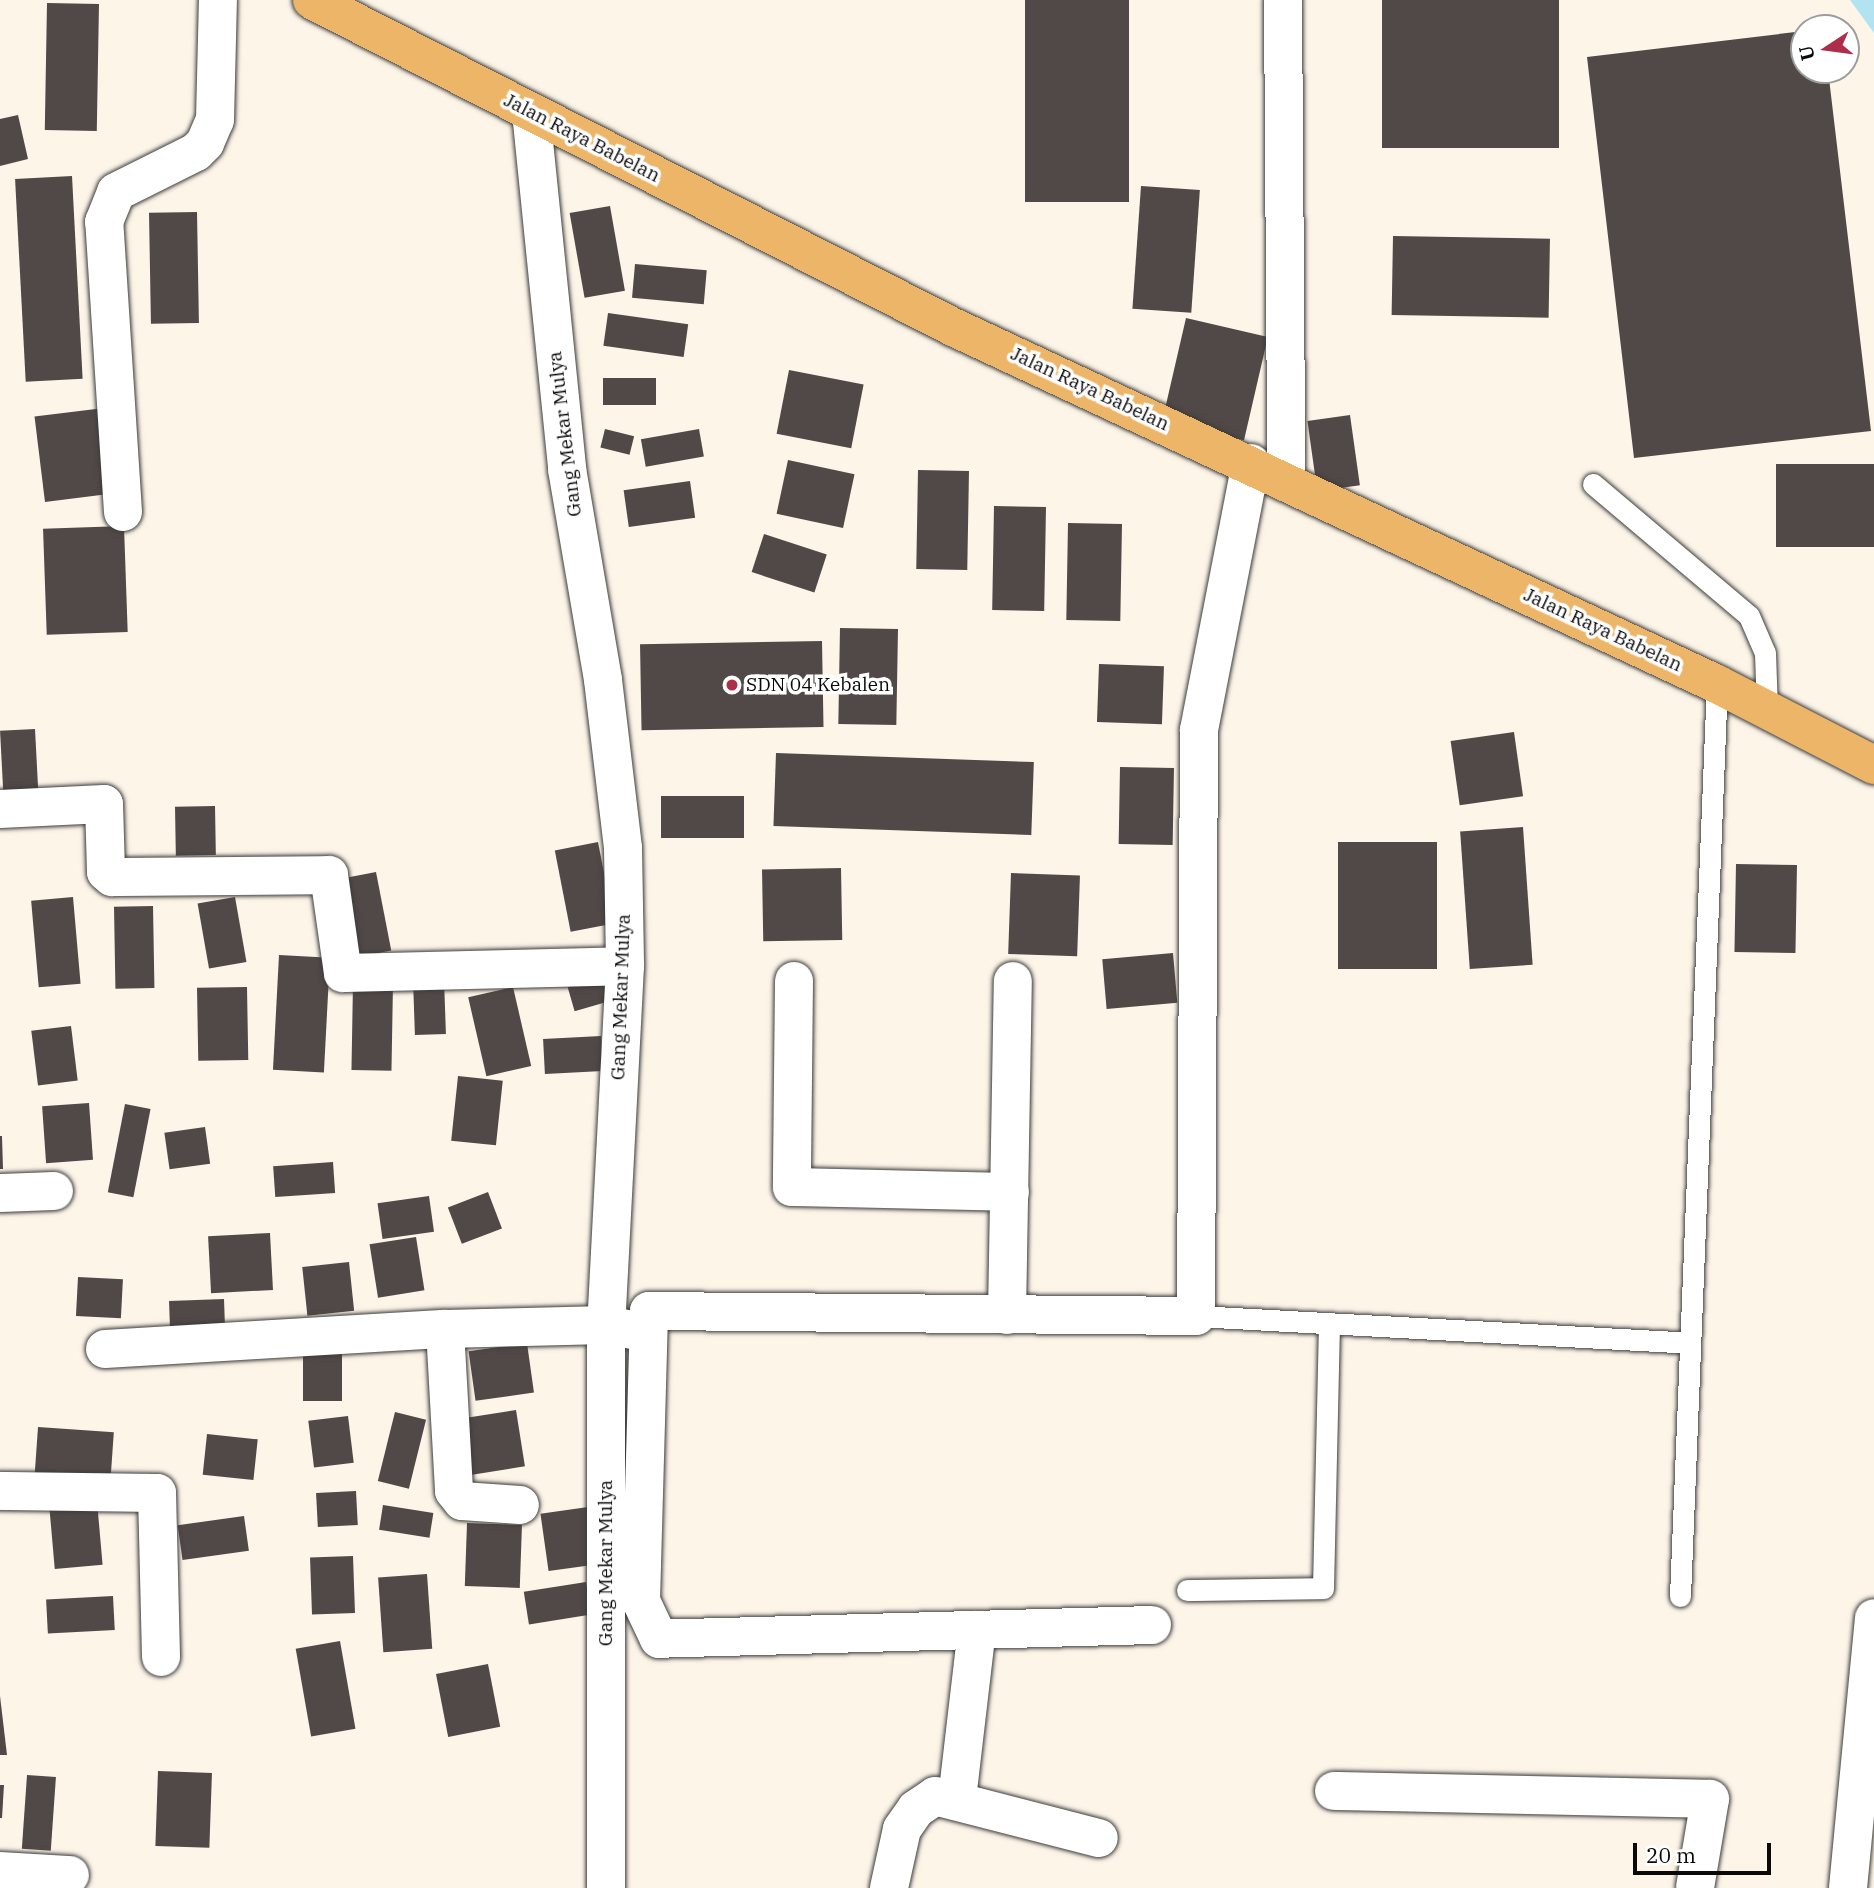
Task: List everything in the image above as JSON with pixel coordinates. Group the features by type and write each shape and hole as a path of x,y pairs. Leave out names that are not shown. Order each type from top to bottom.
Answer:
{"main road":[{"name":"Jalan Raya Babelan","path":"312,0 953,327 1251,463 1717,684 1874,765"}],"street":[{"path":"124,512 104,222 116,192 195,152 205,143 215,120 218,0"},
{"path":"1283,0 1286,481"},
{"name":"Gang Mekar Mulya","path":"531,112 567,470 603,680 623,848 625,966 606,1325 606,1888"},
{"path":"1152,1625 659,1639 641,1601 649,1311 1196,1316 1199,741 1251,463"},
{"path":"0,809 104,804 106,872 112,877 329,875 343,973 625,966"},
{"path":"794,981 792,1187 1010,1192"},
{"path":"1007,1315 1013,981"},
{"path":"0,1193 54,1191"},
{"path":"105,1349 445,1329 606,1325 648,1333"},
{"path":"445,1329 454,1491 462,1501 520,1505"},
{"path":"0,1491 133,1489 157,1493 161,1657"},
{"path":"1848,1888 1874,1618"},
{"path":"957,1799 977,1630"},
{"path":"1334,1791 1710,1799 1695,1888"},
{"path":"889,1888 902,1829 916,1809 935,1796 957,1799 1099,1838"},
{"path":"0,1871 70,1875"}],"lane":[{"path":"1593,484 1749,616 1765,653 1767,710"},
{"path":"1680,1596 1717,684"},
{"path":"1196,1316 1689,1343"},
{"path":"1187,1590 1323,1588 1329,1324"}],"water":[{"path":"1850,0 1874,0 1874,33"}],"building":[{"path":"1025,0 1129,0 1129,202 1025,202"},
{"path":"1382,0 1559,0 1559,148 1382,148"},
{"path":"47,3 99,4 97,131 45,130"},
{"path":"1790,33 1790,84 1830,84 1871,431 1634,458 1587,57"},
{"path":"18,115 28,159 0,166 0,119"},
{"path":"72,176 83,379 26,382 15,179"},
{"path":"1141,186 1200,190 1191,313 1132,309"},
{"path":"610,206 625,291 585,298 570,213"},
{"path":"197,212 199,323 151,324 149,213"},
{"path":"1393,236 1550,239 1549,318 1392,315"},
{"path":"635,264 707,270 704,304 632,298"},
{"path":"608,313 688,324 684,357 603,346"},
{"path":"1186,318 1268,337 1244,440 1162,421"},
{"path":"789,370 864,385 851,448 777,434"},
{"path":"603,378 656,378 656,405 603,405"},
{"path":"104,408 114,493 45,502 35,417"},
{"path":"1350,415 1360,485 1317,491 1307,421"},
{"path":"605,429 634,436 630,455 600,447"},
{"path":"699,429 704,457 646,467 641,439"},
{"path":"788,460 855,474 843,528 777,514"},
{"path":"1776,464 1874,464 1874,547 1776,547"},
{"path":"918,470 969,471 967,570 916,569"},
{"path":"690,481 695,518 629,527 624,490"},
{"path":"994,506 1046,507 1044,611 992,610"},
{"path":"1068,523 1122,524 1120,621 1066,620"},
{"path":"124,526 128,632 47,635 43,529"},
{"path":"764,534 827,554 814,592 752,572"},
{"path":"840,628 898,629 896,725 838,724"},
{"name":"SDN 04 Kebalen","path":"822,641 824,727 642,730 640,644"},
{"path":"1099,664 1164,666 1162,724 1097,722"},
{"path":"35,729 39,801 4,803 0,731"},
{"path":"1514,732 1523,796 1460,805 1451,741"},
{"path":"776,753 1034,762 1031,835 773,826"},
{"path":"1120,767 1174,768 1173,845 1119,844"},
{"path":"661,796 744,796 744,838 661,838"},
{"path":"215,806 216,855 176,856 175,807"},
{"path":"1523,827 1533,965 1470,969 1460,831"},
{"path":"598,842 614,923 571,932 555,850"},
{"path":"1338,842 1437,842 1437,969 1338,969"},
{"path":"1736,864 1797,865 1795,953 1734,952"},
{"path":"841,868 842,940 763,941 762,869"},
{"path":"376,872 391,951 347,959 332,881"},
{"path":"1011,873 1080,875 1077,956 1008,954"},
{"path":"73,897 81,984 39,987 31,901"},
{"path":"235,897 246,962 209,969 198,904"},
{"path":"153,906 154,988 115,989 114,907"},
{"path":"1173,953 1177,1003 1107,1009 1102,959"},
{"path":"279,955 330,958 324,1073 273,1070"},
{"path":"610,975 617,999 575,1011 568,987"},
{"path":"444,979 446,1034 415,1035 413,980"},
{"path":"353,983 393,984 391,1071 351,1070"},
{"path":"247,987 248,1060 198,1061 197,988"},
{"path":"513,987 531,1066 486,1076 468,997"},
{"path":"71,1026 78,1081 38,1085 31,1031"},
{"path":"601,1036 603,1071 545,1074 543,1039"},
{"path":"458,1076 503,1081 496,1145 451,1141"},
{"path":"89,1103 93,1160 46,1163 42,1106"},
{"path":"125,1104 151,1109 133,1197 108,1192"},
{"path":"205,1127 210,1164 170,1169 164,1133"},
{"path":"2,1136 3,1169 0,1169"},
{"path":"333,1162 335,1193 275,1197 273,1166"},
{"path":"488,1192 502,1228 462,1244 448,1207"},
{"path":"429,1196 434,1232 383,1239 378,1203"},
{"path":"270,1233 273,1290 211,1293 208,1236"},
{"path":"416,1237 424,1290 378,1298 370,1244"},
{"path":"349,1262 354,1311 307,1316 302,1267"},
{"path":"78,1277 123,1279 121,1318 76,1316"},
{"path":"224,1299 225,1332 170,1334 169,1301"},
{"path":"527,1343 534,1393 476,1401 469,1351"},
{"path":"303,1353 342,1353 342,1401 303,1401"},
{"path":"516,1410 525,1466 463,1476 454,1420"},
{"path":"395,1412 426,1420 409,1489 378,1481"},
{"path":"348,1416 354,1463 314,1468 308,1421"},
{"path":"38,1427 114,1432 110,1482 35,1477"},
{"path":"207,1434 258,1439 253,1480 203,1475"},
{"path":"356,1491 358,1525 318,1527 316,1493"},
{"path":"97,1501 103,1565 55,1569 49,1505"},
{"path":"383,1505 433,1513 429,1538 379,1530"},
{"path":"588,1507 596,1564 549,1571 540,1514"},
{"path":"244,1516 249,1551 183,1560 178,1525"},
{"path":"467,1523 522,1525 520,1588 465,1586"},
{"path":"353,1556 355,1613 312,1614 310,1558"},
{"path":"427,1574 432,1649 383,1652 378,1577"},
{"path":"586,1582 591,1615 529,1624 524,1592"},
{"path":"113,1596 115,1630 48,1633 46,1600"},
{"path":"340,1641 355,1729 311,1736 296,1649"},
{"path":"488,1664 500,1727 448,1737 436,1674"},
{"path":"0,1696 7,1755 0,1755"},
{"path":"158,1771 212,1773 209,1848 155,1846"},
{"path":"27,1775 56,1777 51,1851 22,1849"},
{"path":"0,1785 4,1785 2,1818 0,1818"}],"place":[{"name":"SDN 04 Kebalen","path":"732,685"}]}
